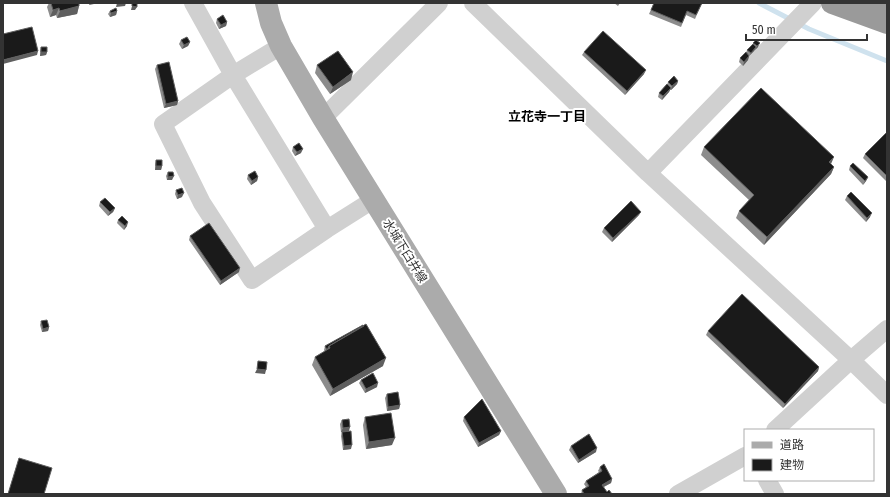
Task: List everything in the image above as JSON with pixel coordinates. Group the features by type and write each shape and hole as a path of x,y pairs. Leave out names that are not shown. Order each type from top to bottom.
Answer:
{"highway":[{"path":"832,3 887,23"},
{"path":"877,3 887,7"}],"main road":[{"name":"水城下臼井線","path":"269,13 281,46 323,118 556,494"}],"street":[{"path":"193,3 233,76 327,229"},
{"path":"256,3 269,13"},
{"path":"323,118 439,3"},
{"path":"473,3 648,173 887,395"},
{"path":"648,173 813,3"},
{"path":"281,46 233,76 163,124 202,203 252,280 327,229 374,200"},
{"path":"776,429 887,329"},
{"path":"678,494 744,457"},
{"path":"768,481 775,494"}],"building":[{"path":"51,3 79,3 79,6 60,11 59,8 53,10"},
{"path":"132,3 137,3 137,7 132,6"},
{"path":"654,3 702,3 696,15 687,11 682,23 651,10"},
{"path":"116,8 117,11 111,13 110,11"},
{"path":"223,15 227,22 221,25 217,19"},
{"path":"32,27 38,51 3,60 3,34"},
{"path":"603,31 646,70 627,91 584,52"},
{"path":"187,37 190,42 184,45 181,40"},
{"path":"756,40 760,43 757,46 753,43"},
{"path":"753,44 756,47 751,53 747,50"},
{"path":"41,47 47,47 47,52 41,52"},
{"path":"338,51 353,72 333,87 317,65"},
{"path":"746,52 749,56 744,62 740,58"},
{"path":"169,62 178,101 166,104 157,65"},
{"path":"674,76 678,81 672,86 668,82"},
{"path":"667,84 671,88 663,96 659,93"},
{"path":"761,88 834,157 829,162 834,167 767,237 739,211 754,195 704,147"},
{"path":"887,132 887,176 865,154"},
{"path":"299,143 303,149 297,152 293,147"},
{"path":"156,160 162,160 162,166 156,166"},
{"path":"853,163 868,177 865,181 850,166"},
{"path":"255,171 258,177 252,181 248,175"},
{"path":"168,172 173,172 174,176 168,177"},
{"path":"182,188 184,193 178,195 176,190"},
{"path":"851,192 872,213 867,218 847,196"},
{"path":"105,198 115,208 110,212 100,202"},
{"path":"631,201 641,212 613,238 604,228"},
{"path":"122,216 128,222 125,226 118,220"},
{"path":"209,223 240,268 221,281 190,236"},
{"path":"742,294 819,367 785,404 708,331"},
{"path":"47,320 49,327 43,329 41,321"},
{"path":"366,324 386,358 333,389 315,357 330,348 329,346"},
{"path":"363,325 364,326 329,346 327,350 325,346"},
{"path":"258,361 267,362 266,370 257,369"},
{"path":"373,373 378,383 366,389 361,380"},
{"path":"398,392 400,405 388,407 387,394"},
{"path":"482,399 501,431 479,443 464,417"},
{"path":"391,413 395,438 369,442 365,417"},
{"path":"349,419 350,427 343,428 342,420"},
{"path":"351,431 352,445 344,446 342,432"},
{"path":"589,434 597,448 579,460 571,446"},
{"path":"19,458 52,468 44,494 8,494"},
{"path":"604,464 612,479 602,485 607,492 609,490 612,494 584,494 582,490 589,486 586,481 602,471 600,467"}],"waterway":[{"path":"759,3 809,29 887,61"}],"district":[{"name":"立花寺一丁目","path":"547,116"}]}
